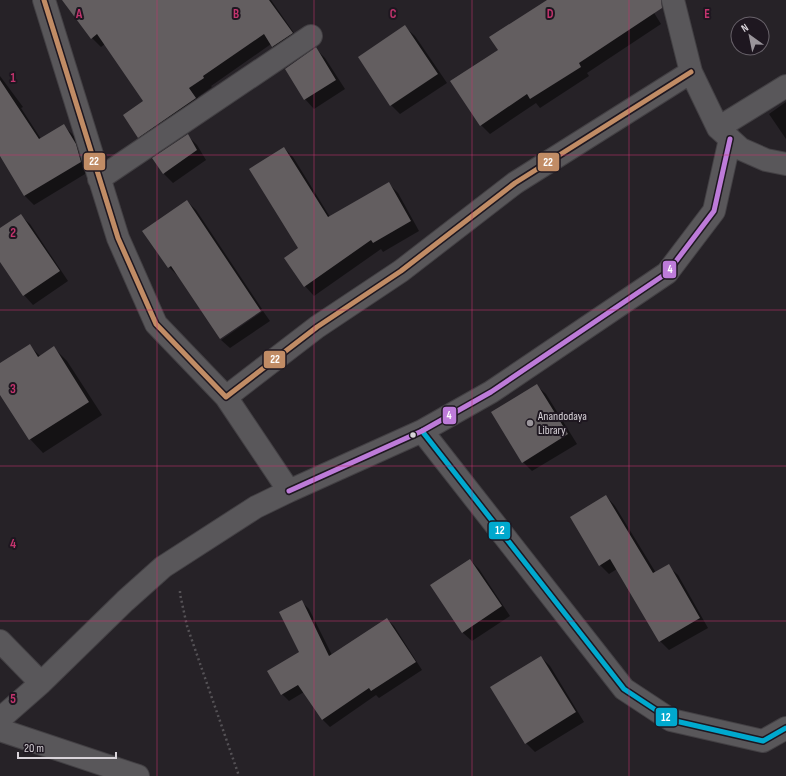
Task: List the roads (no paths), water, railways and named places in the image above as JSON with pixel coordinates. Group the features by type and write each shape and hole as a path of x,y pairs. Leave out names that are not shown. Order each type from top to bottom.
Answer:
{"street":[{"path":"44,0 118,238 156,324 226,397 288,491"},
{"path":"673,0 691,72 724,134 741,149 766,160 786,164"},
{"path":"99,179 311,36"},
{"path":"226,397 317,327 401,271 515,183 691,72"},
{"path":"0,718 41,683 125,601 163,567 256,507 288,491 422,431 491,392 667,272 714,212 724,134 786,86"},
{"path":"422,431 624,689 671,720 763,741 786,728"},
{"path":"0,641 41,683"},
{"path":"0,730 138,776"}],"place":[{"name":"Anandodaya Library","path":"530,423"}]}
